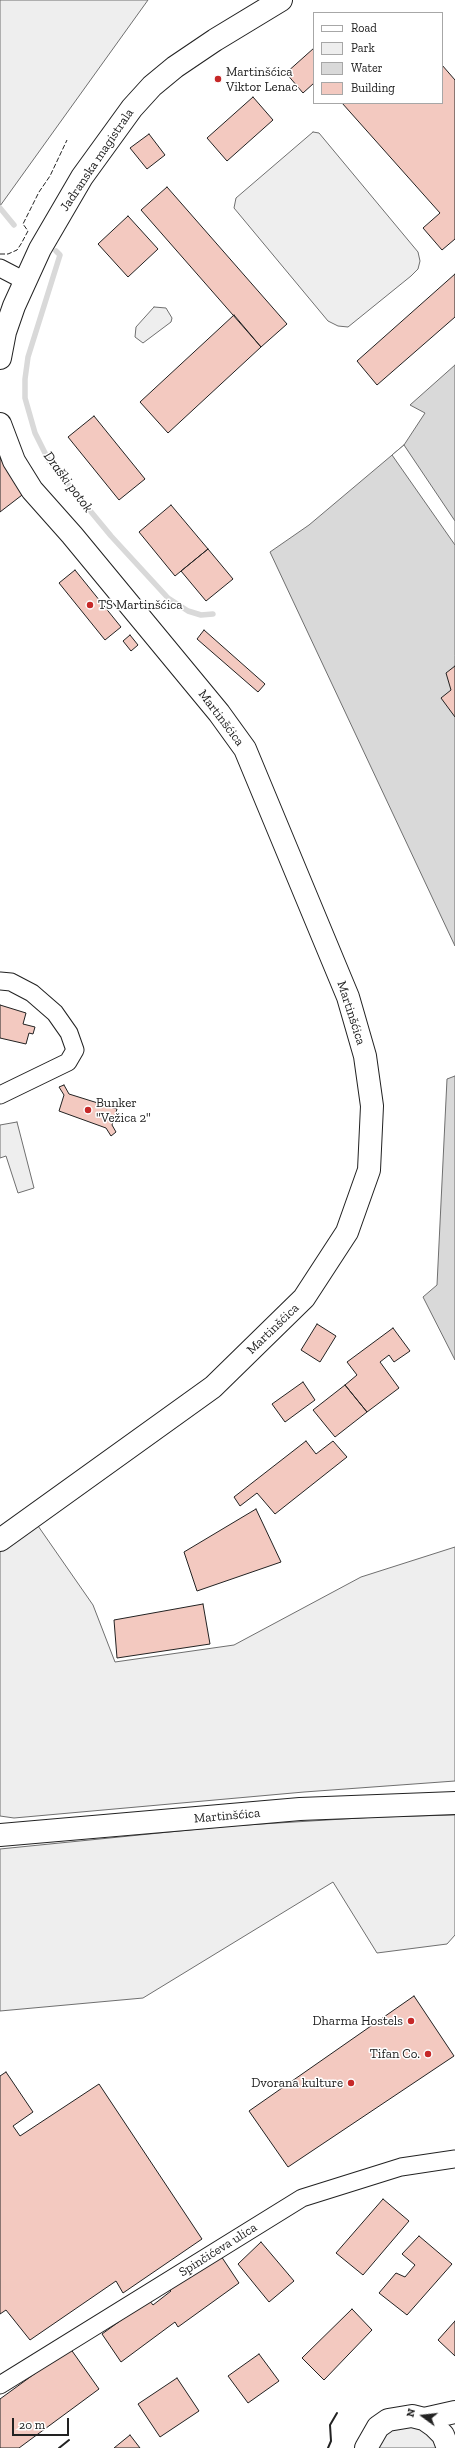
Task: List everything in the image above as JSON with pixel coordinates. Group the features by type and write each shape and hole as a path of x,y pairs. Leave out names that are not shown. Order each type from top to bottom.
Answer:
{"main road":[{"name":"Jadranska magistrala","path":"0,358 5,332 25,281 40,249 82,177 132,108 152,86 175,67 215,40 280,0"},
{"name":"Martinšćica","path":"0,424 14,461 32,490 72,535 214,707 245,749 348,997 365,1056 372,1106 369,1170 347,1232 304,1298 213,1387 0,1540"},
{"name":"Martinšćica","path":"0,1835 300,1809 455,1803"},
{"path":"424,2419 455,2412"},
{"path":"365,2444 378,2427 388,2420 412,2416 424,2419 434,2426 443,2435 448,2448"}],"street":[{"path":"0,268 25,281"},
{"path":"0,981 11,982 32,993 55,1013 69,1033 76,1050 68,1062 0,1095"},
{"name":"Spinčićeva ulica","path":"0,2385 302,2198 401,2167 455,2159"}],"green space":[{"path":"0,0 148,0 0,206"},
{"path":"313,132 319,133 418,252 420,261 418,269 411,276 348,327 338,326 328,321 234,208 236,198"},
{"path":"154,307 166,308 172,318 171,322 143,343 135,337 136,327"},
{"path":"17,1122 34,1188 18,1193 6,1156 0,1158 0,1125"},
{"path":"36,1523 93,1605 115,1662 234,1645 361,1577 455,1547 455,1781 304,1792 14,1818 0,1816 0,1552"},
{"path":"455,1815 455,1935 447,1944 377,1953 333,1882 143,1998 0,2011 0,1849 229,1826 376,1817"},
{"path":"416,2423 442,2448 373,2448 383,2431"}],"water":[{"path":"455,365 455,946 270,552 309,525 404,445 425,413 410,405"},
{"path":"455,1076 455,1360 423,1297 437,1285 447,1079"}],"pier":[{"path":"404,445 455,521 455,545 392,455"}],"building":[{"path":"313,49 313,84 303,93 286,73"},
{"path":"443,66 455,80 455,239 442,250 423,228 440,213 343,104 443,104"},
{"path":"253,97 273,120 227,161 207,138"},
{"path":"149,134 165,155 147,169 130,148"},
{"path":"167,187 287,324 261,347 141,210"},
{"path":"128,216 158,249 128,277 98,244"},
{"path":"455,274 455,317 377,385 357,361"},
{"path":"234,315 261,347 168,433 140,402"},
{"path":"94,416 145,479 119,500 68,437"},
{"path":"0,458 26,492 0,512"},
{"path":"171,505 208,549 175,576 139,532"},
{"path":"208,549 233,579 206,601 181,571"},
{"name":"TS Martinšćica","path":"75,570 121,627 105,640 59,583"},
{"path":"204,630 265,684 258,692 197,639"},
{"path":"130,635 138,645 131,651 123,641"},
{"path":"455,666 455,717 441,698 451,690 446,673"},
{"path":"0,1005 26,1013 23,1024 35,1027 33,1034 29,1033 26,1044 0,1038"},
{"name":"Bunker \"Vežica 2\"","path":"64,1085 69,1094 117,1109 112,1125 116,1132 111,1136 106,1128 59,1111 64,1095 59,1087"},
{"path":"317,1324 336,1336 320,1362 301,1350"},
{"path":"393,1328 410,1351 394,1362 389,1355 380,1362 399,1388 367,1412 345,1385 357,1375 347,1362"},
{"path":"303,1382 315,1400 285,1422 272,1404"},
{"path":"345,1385 367,1412 335,1437 313,1410"},
{"path":"306,1441 316,1454 333,1441 347,1457 275,1514 257,1493 240,1506 234,1497"},
{"path":"256,1509 281,1562 197,1591 184,1552"},
{"path":"203,1604 210,1644 117,1658 114,1620"},
{"name":"Dvorana kulture","path":"414,1996 454,2056 288,2167 249,2111"},
{"path":"6,2072 33,2112 13,2126 20,2136 99,2084 202,2239 123,2293 116,2281 30,2340 6,2310 0,2314 0,2076"},
{"path":"383,2199 409,2221 363,2275 336,2253"},
{"path":"419,2236 452,2264 407,2315 379,2293 396,2273 405,2277 415,2265 402,2254"},
{"path":"261,2242 294,2281 269,2302 238,2264"},
{"path":"219,2253 239,2283 178,2327 175,2322 121,2362 102,2334 149,2300 153,2305 171,2291 167,2287"},
{"path":"352,2309 372,2330 324,2380 302,2358"},
{"path":"455,2321 455,2356 438,2340"},
{"path":"70,2348 99,2389 19,2448 0,2448 0,2399"},
{"path":"259,2354 279,2381 248,2403 228,2376"},
{"path":"177,2378 199,2411 160,2437 138,2404"},
{"path":"130,2435 140,2448 114,2448"}],"waterway":[{"name":"Draški potok","path":"0,208 14,225"},
{"name":"Draški potok","path":"56,251 60,255 28,357 25,379 25,398 35,433 49,461 111,536 168,598 188,611 201,615 213,614"}],"fence":[{"path":"0,254 8,254 17,250 21,244 28,231 23,224 39,192 50,176 67,140"}],"wall":[{"path":"328,2448 331,2441 330,2425 337,2413"},
{"path":"59,2448 69,2440"}],"place":[{"name":"Martinšćica Viktor Lenac","path":"218,79"},
{"name":"TS Martinšćica","path":"90,605"},
{"name":"Bunker \"Vežica 2\"","path":"88,1110"},
{"name":"Dharma Hostels","path":"411,2021"},
{"name":"Tifan Co.","path":"428,2054"},
{"name":"Dvorana kulture","path":"351,2083"}]}
